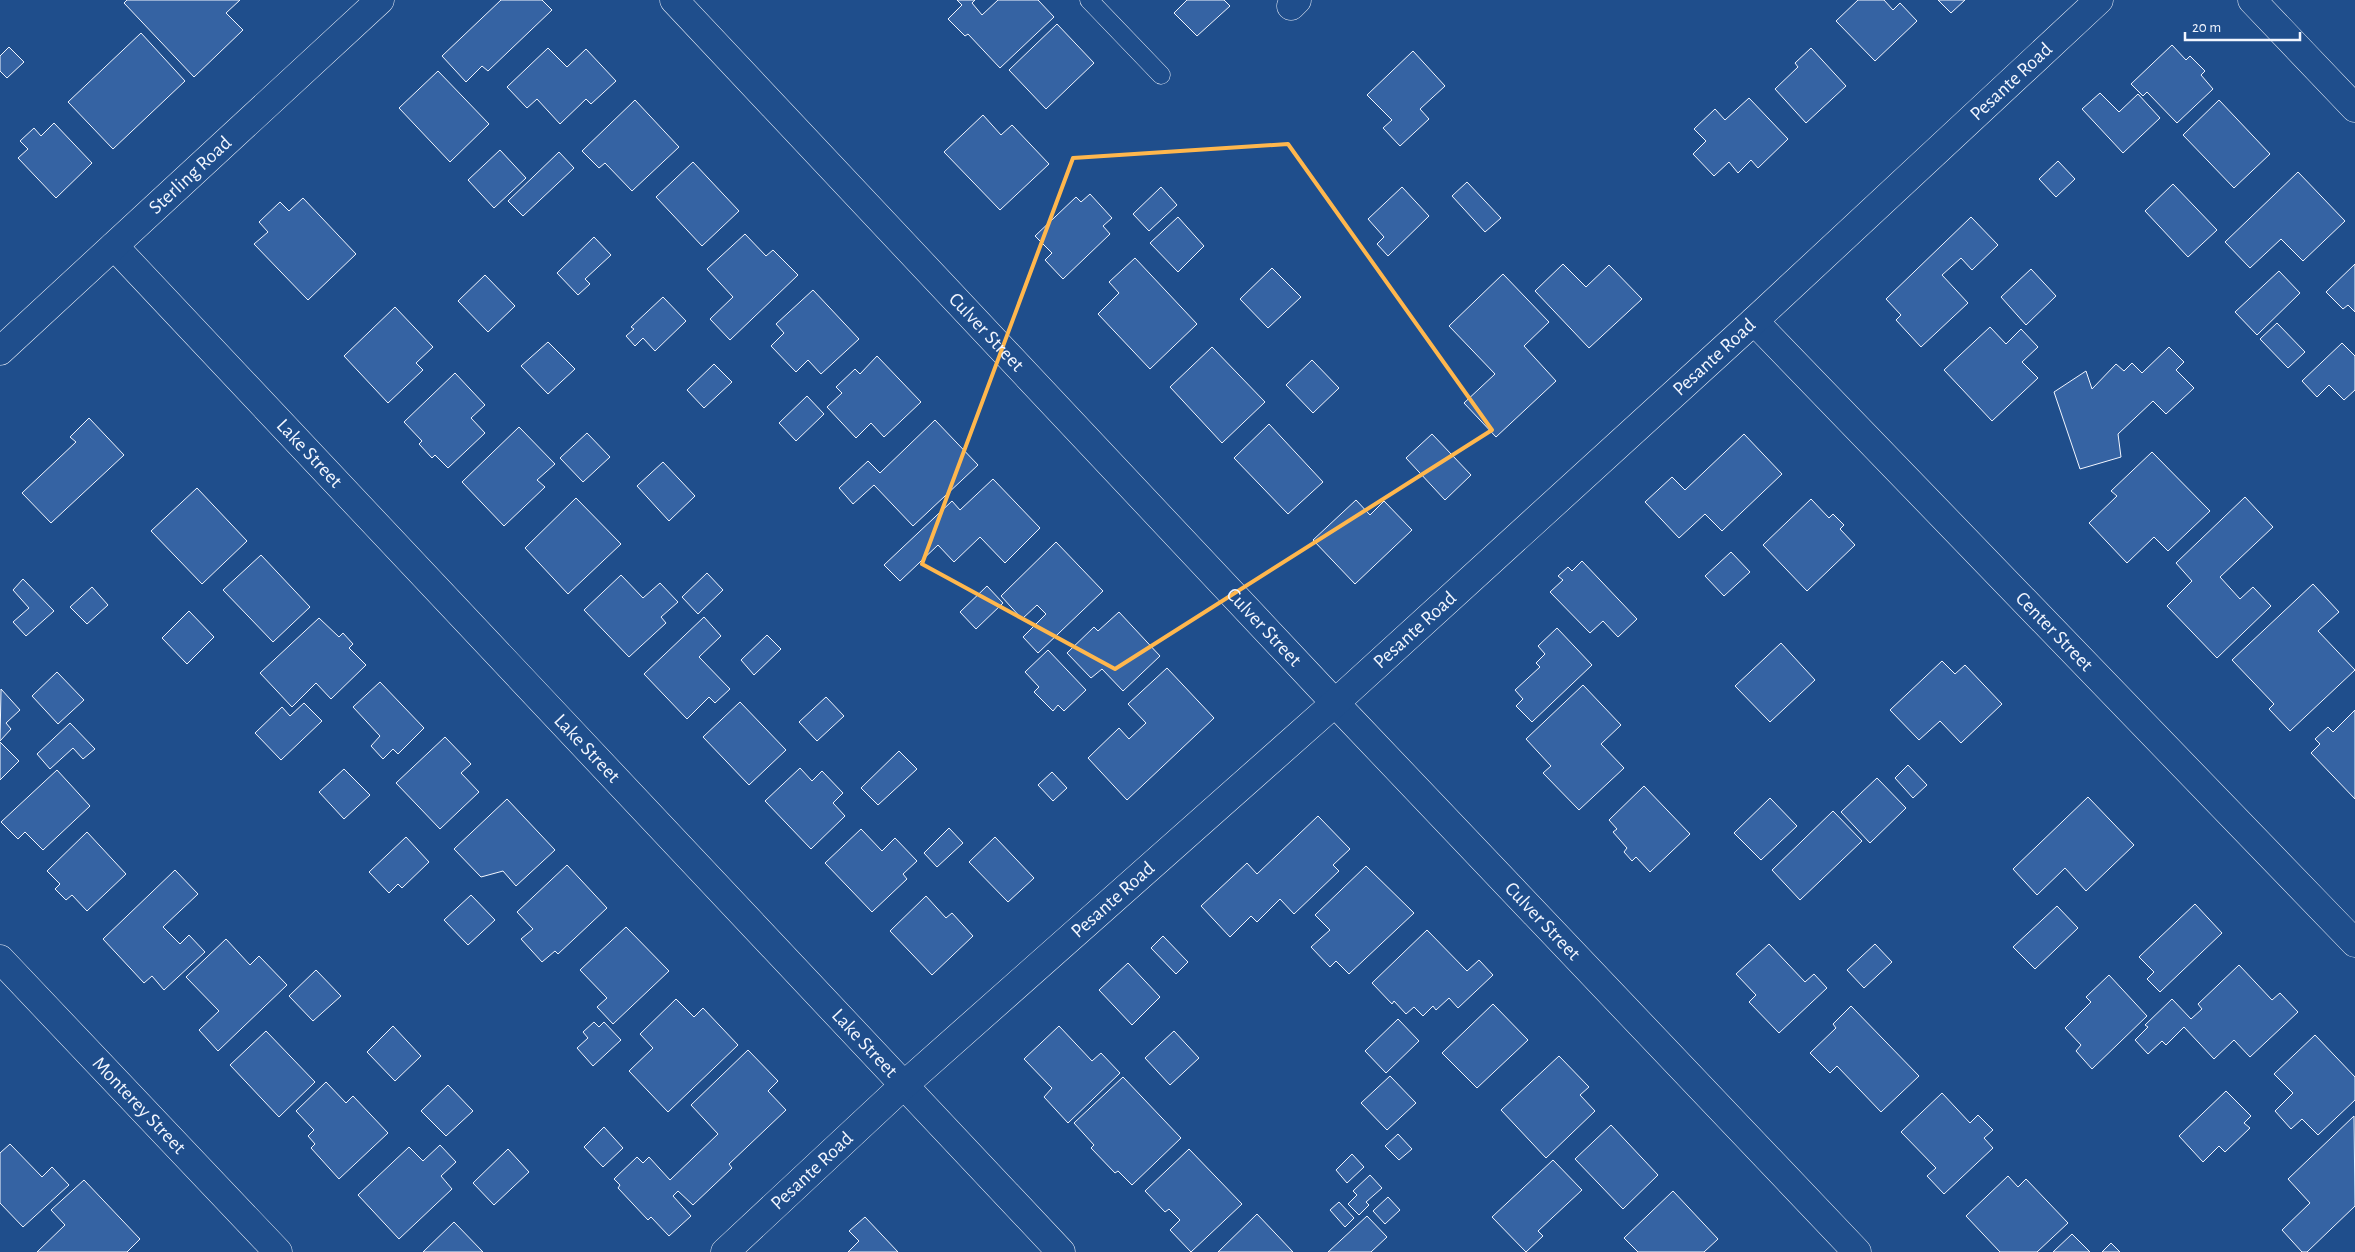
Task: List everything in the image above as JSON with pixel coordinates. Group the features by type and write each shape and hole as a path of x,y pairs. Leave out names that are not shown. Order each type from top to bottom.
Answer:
{"street":[{"name":"Sterling Road","path":"0,351 380,0"},
{"name":"Culver Street","path":"674,0 1335,703 1857,1252"},
{"name":"Pesante Road","path":"724,1252 903,1086 1335,703 1754,320 2099,0"},
{"path":"2252,0 2355,108"},
{"name":"Lake Street","path":"114,246 1061,1252"},
{"name":"Center Street","path":"1754,320 2355,943"},
{"name":"Monterey Street","path":"0,959 278,1252"}],"lane":[{"path":"1089,0 1160,75"}],"highlighted area":[{"path":"1288,144 1492,430 1115,669 922,564 1073,158"}],"building":[{"path":"127,0 240,0 226,13 243,30 194,77 124,3"},
{"path":"501,0 542,0 552,10 488,71 482,66 466,82 442,56"},
{"path":"957,0 975,0 972,3 982,15 998,0 1038,0 1054,17 1000,68 968,34 965,36 948,19 962,5"},
{"path":"1187,0 1224,0 1230,6 1197,36 1174,13"},
{"path":"1858,0 1884,0 1893,10 1900,3 1917,21 1875,61 1836,21"},
{"path":"1938,0 1965,0 1951,13"},
{"path":"1057,24 1094,63 1046,109 1009,70"},
{"path":"141,33 185,81 113,149 68,102"},
{"path":"2172,45 2186,60 2190,56 2205,71 2201,75 2213,89 2177,123 2147,92 2143,96 2131,84"},
{"path":"9,47 24,62 7,78 0,71 0,56"},
{"path":"548,48 567,67 586,49 616,81 591,104 586,99 560,124 537,99 527,108 507,87"},
{"path":"1811,48 1846,86 1806,123 1775,89 1798,67 1795,63"},
{"path":"1413,51 1445,86 1420,109 1429,119 1400,146 1383,128 1392,120 1367,95"},
{"path":"438,71 489,124 450,162 399,108"},
{"path":"2100,93 2119,112 2138,94 2160,118 2123,153 2082,109"},
{"path":"1749,98 1788,139 1758,168 1751,160 1738,173 1729,162 1714,176 1693,154 1706,141 1694,129 1715,109 1725,120"},
{"path":"635,100 679,147 632,191 605,163 599,168 582,151"},
{"path":"2219,100 2270,154 2234,188 2183,135"},
{"path":"983,115 1001,135 1012,125 1049,164 1000,210 944,152"},
{"path":"54,123 92,163 56,198 18,158 28,149 20,141 34,128 41,136"},
{"path":"500,150 526,178 494,208 468,180"},
{"path":"559,152 574,168 523,216 508,201"},
{"path":"2058,161 2075,179 2056,197 2039,179"},
{"path":"693,162 739,211 702,246 656,197"},
{"path":"2298,172 2345,221 2303,261 2281,239 2250,268 2225,242"},
{"path":"1467,182 1501,218 1485,232 1452,196"},
{"path":"2173,184 2217,230 2188,257 2145,211"},
{"path":"1161,187 1177,205 1149,231 1133,214"},
{"path":"1402,187 1429,216 1388,256 1377,244 1384,237 1368,219"},
{"path":"1090,194 1112,218 1103,226 1110,234 1063,279 1045,260 1052,253 1035,236 1076,197 1081,202"},
{"path":"303,198 356,254 308,300 254,244 268,232 259,222 280,202 289,211"},
{"path":"1178,217 1204,246 1178,272 1150,243"},
{"path":"1971,217 1998,245 1972,270 1961,258 1942,275 1968,303 1921,347 1896,320 1901,315 1886,299"},
{"path":"745,234 766,256 773,250 798,275 730,340 710,319 733,297 707,269"},
{"path":"594,237 611,255 585,279 590,284 578,295 557,273"},
{"path":"1135,258 1197,324 1150,369 1098,314 1119,293 1109,282"},
{"path":"1563,264 1586,287 1609,265 1642,299 1589,348 1535,291"},
{"path":"2355,264 2355,312 2348,305 2343,309 2326,292"},
{"path":"1272,268 1301,297 1268,328 1240,299"},
{"path":"2031,269 2056,296 2026,325 2001,297"},
{"path":"2279,271 2300,293 2257,335 2235,312"},
{"path":"1503,274 1549,322 1524,346 1556,381 1496,437 1464,403 1495,374 1449,326"},
{"path":"485,275 515,306 488,332 458,301"},
{"path":"813,290 859,339 821,374 808,360 796,372 771,346 784,333 776,324"},
{"path":"663,297 686,321 655,351 643,338 635,346 626,336 634,329 631,327"},
{"path":"395,307 433,347 416,363 423,370 388,403 344,356"},
{"path":"2277,323 2305,352 2288,368 2260,339"},
{"path":"1990,327 2006,344 2021,329 2038,347 2022,362 2038,378 1992,421 1944,370"},
{"path":"548,342 575,369 548,394 521,366"},
{"path":"2342,343 2355,356 2355,390 2344,400 2329,385 2317,397 2302,381"},
{"path":"1212,347 1265,402 1222,443 1170,387"},
{"path":"2169,347 2184,362 2176,370 2194,388 2166,414 2153,401 2118,434 2121,457 2080,469 2054,392 2086,371 2092,389 2116,364 2124,371 2132,363 2142,373"},
{"path":"877,356 921,402 884,437 871,423 856,438 827,407 842,393 836,387 855,369 860,374"},
{"path":"1312,360 1339,388 1313,413 1286,385"},
{"path":"714,364 732,382 704,408 687,390"},
{"path":"455,373 485,405 471,418 485,433 448,468 435,455 432,458 419,444 422,441 404,422"},
{"path":"807,396 824,414 796,441 779,423"},
{"path":"89,418 124,455 51,523 22,493 76,442 70,437"},
{"path":"935,420 978,465 913,526 874,485 853,504 839,488 868,461 880,473"},
{"path":"1269,424 1323,482 1288,514 1234,458"},
{"path":"519,427 555,464 537,480 545,487 504,526 462,482"},
{"path":"587,433 610,457 583,482 560,458"},
{"path":"1432,434 1471,475 1445,500 1406,458"},
{"path":"1744,434 1782,474 1722,531 1705,514 1679,538 1645,502 1672,477 1685,490"},
{"path":"2152,452 2210,511 2168,551 2154,537 2127,563 2089,523 2117,496 2111,491"},
{"path":"663,462 695,496 669,521 637,486"},
{"path":"993,479 1040,528 1005,563 980,537 954,562 938,545 900,581 884,565 952,501 960,510"},
{"path":"197,488 247,541 202,584 151,531"},
{"path":"2245,497 2273,527 2220,577 2240,599 2253,587 2271,606 2217,658 2167,606 2192,581 2176,563"},
{"path":"576,498 621,544 568,594 525,548"},
{"path":"1811,499 1829,518 1833,514 1844,525 1840,529 1855,545 1807,591 1763,545"},
{"path":"1356,500 1370,515 1384,501 1412,530 1355,584 1313,540"},
{"path":"1056,542 1103,591 1038,653 1023,637 1046,614 1037,605 1022,619 1001,596"},
{"path":"1731,552 1750,572 1724,596 1705,576"},
{"path":"261,555 310,607 273,642 223,590"},
{"path":"1582,561 1637,619 1618,637 1603,621 1590,633 1550,592 1563,580 1558,576 1568,567 1572,571"},
{"path":"707,573 723,590 698,614 682,597"},
{"path":"621,575 643,598 660,583 678,602 661,617 666,623 629,657 584,610"},
{"path":"23,579 54,611 26,636 13,622 29,608 13,590"},
{"path":"2313,584 2339,612 2318,631 2355,670 2290,731 2269,709 2274,704 2232,660"},
{"path":"987,586 1003,603 976,629 960,612"},
{"path":"92,587 108,605 87,624 70,607"},
{"path":"189,611 214,637 187,664 162,638"},
{"path":"1119,612 1160,656 1123,691 1102,669 1091,678 1067,653 1094,627 1098,631"},
{"path":"704,617 721,636 699,657 730,689 715,703 709,697 687,719 644,674"},
{"path":"319,618 339,637 343,633 353,644 349,648 366,665 331,699 316,683 292,707 260,673"},
{"path":"1557,628 1592,665 1532,722 1516,706 1523,699 1515,690 1540,667 1536,663 1545,654 1538,646"},
{"path":"767,635 781,649 754,675 741,660"},
{"path":"1781,643 1815,680 1770,722 1735,686"},
{"path":"1048,650 1086,690 1064,711 1058,705 1053,711 1034,692 1039,687 1025,672"},
{"path":"1942,661 1955,674 1965,665 2002,704 1961,743 1940,721 1919,740 1890,710"},
{"path":"1167,668 1214,718 1127,800 1088,758 1119,728 1129,739 1146,723 1128,704"},
{"path":"57,672 84,700 58,724 32,696"},
{"path":"380,682 424,728 398,754 393,749 383,759 371,746 380,736 353,707"},
{"path":"1583,685 1621,725 1601,744 1624,768 1579,810 1543,773 1551,766 1526,739"},
{"path":"1,689 20,710 6,723 11,729 0,741"},
{"path":"826,697 844,716 817,741 799,722"},
{"path":"740,702 786,750 749,785 703,737"},
{"path":"304,703 322,721 281,760 255,733 282,707 290,716"},
{"path":"2355,710 2355,799 2311,753 2320,744 2315,739 2328,727 2333,732"},
{"path":"70,723 95,749 83,759 73,748 50,769 37,754"},
{"path":"445,737 471,764 461,773 479,792 440,829 396,783"},
{"path":"0,742 19,761 0,780"},
{"path":"899,751 917,769 878,805 861,788"},
{"path":"1908,765 1927,785 1913,798 1895,778"},
{"path":"800,768 812,781 822,771 843,793 833,803 845,816 811,849 765,801"},
{"path":"344,769 370,795 344,819 319,792"},
{"path":"57,770 90,806 43,850 25,832 18,839 1,822"},
{"path":"1052,772 1067,788 1053,801 1038,785"},
{"path":"1877,778 1906,808 1870,843 1841,812"},
{"path":"1644,786 1690,834 1650,872 1636,857 1632,861 1624,852 1627,848 1613,832 1617,829 1609,820"},
{"path":"2088,797 2134,845 2086,891 2065,868 2037,895 2013,869"},
{"path":"1770,798 1797,826 1761,860 1734,833"},
{"path":"507,799 555,850 516,886 503,871 481,877 454,849"},
{"path":"1833,811 1862,841 1800,900 1772,870"},
{"path":"1318,816 1350,849 1333,865 1339,871 1294,914 1280,899 1257,922 1251,916 1230,937 1201,906 1247,863 1257,874"},
{"path":"949,828 963,843 937,867 924,853"},
{"path":"861,829 882,851 895,838 917,861 903,874 907,879 872,912 825,863"},
{"path":"87,832 126,874 87,911 72,895 66,900 55,889 60,884 47,871"},
{"path":"406,837 429,862 402,888 398,884 389,893 369,872"},
{"path":"995,837 1034,878 1008,902 969,862"},
{"path":"567,865 607,908 558,954 555,951 542,962 521,939 533,929 517,912"},
{"path":"1366,866 1414,913 1349,974 1336,961 1330,967 1311,947 1330,930 1315,915"},
{"path":"175,870 198,894 163,927 180,944 189,935 205,952 164,990 152,976 144,983 103,939"},
{"path":"471,895 495,920 468,945 444,920"},
{"path":"926,896 946,918 952,913 973,936 932,975 890,931"},
{"path":"2195,904 2222,933 2160,992 2147,979 2154,972 2139,957"},
{"path":"2057,906 2078,928 2035,969 2013,947"},
{"path":"626,927 669,971 613,1024 597,1007 607,998 580,970"},
{"path":"1427,930 1467,971 1479,960 1493,975 1458,1008 1449,998 1436,1010 1433,1006 1423,1016 1414,1007 1406,1014 1394,1001 1392,1004 1372,983"},
{"path":"1163,936 1188,962 1176,974 1151,948"},
{"path":"226,939 250,965 259,956 287,985 218,1051 199,1030 219,1011 186,977"},
{"path":"1769,944 1805,982 1814,974 1827,988 1779,1033 1749,1002 1756,995 1736,974"},
{"path":"1875,944 1892,962 1864,988 1847,970"},
{"path":"1128,963 1160,997 1132,1025 1099,990"},
{"path":"2239,965 2272,1000 2280,993 2298,1012 2250,1057 2234,1040 2214,1059 2184,1027 2166,1045 2162,1041 2148,1054 2135,1040 2148,1027 2145,1025 2172,999 2191,1019 2202,1009 2198,1004"},
{"path":"316,970 341,996 313,1021 289,996"},
{"path":"2109,975 2147,1016 2092,1069 2076,1051 2081,1045 2065,1028 2091,1002 2086,997"},
{"path":"676,999 694,1017 703,1008 738,1045 668,1112 629,1071 653,1048 640,1034"},
{"path":"1493,1004 1528,1040 1477,1088 1442,1053"},
{"path":"1851,1006 1919,1076 1881,1112 1837,1066 1830,1073 1810,1053 1836,1028 1833,1024"},
{"path":"1398,1019 1419,1041 1386,1073 1365,1051"},
{"path":"594,1022 599,1027 604,1022 621,1040 593,1066 577,1048 588,1038 583,1032"},
{"path":"393,1026 421,1056 395,1081 367,1052"},
{"path":"1059,1026 1092,1061 1101,1053 1120,1073 1068,1123 1044,1097 1052,1088 1024,1059"},
{"path":"266,1031 315,1082 279,1117 230,1065"},
{"path":"1174,1031 1199,1058 1170,1085 1145,1058"},
{"path":"2315,1035 2355,1077 2355,1100 2318,1135 2302,1119 2291,1129 2275,1111 2293,1093 2274,1074"},
{"path":"748,1050 778,1081 768,1091 786,1110 729,1164 732,1168 693,1205 678,1191 673,1196 691,1216 669,1236 651,1217 648,1220 618,1188 620,1185 614,1179 637,1157 643,1163 649,1157 670,1180 718,1134 691,1105"},
{"path":"1559,1056 1589,1087 1580,1095 1595,1111 1546,1158 1501,1110"},
{"path":"1390,1076 1416,1103 1387,1130 1361,1103"},
{"path":"1123,1077 1181,1138 1132,1185 1118,1171 1115,1173 1091,1148 1094,1145 1074,1123"},
{"path":"326,1082 346,1103 353,1096 388,1133 339,1179 311,1148 315,1144 308,1136 314,1130 296,1111"},
{"path":"448,1085 473,1111 446,1136 421,1111"},
{"path":"2226,1091 2251,1116 2244,1123 2250,1128 2225,1152 2219,1146 2203,1162 2179,1136"},
{"path":"1942,1093 1970,1123 1978,1115 1993,1130 1984,1138 1993,1148 1944,1194 1927,1176 1936,1168 1901,1132"},
{"path":"2354,1116 2355,1206 2307,1252 2302,1252 2282,1230 2310,1203 2288,1179"},
{"path":"1611,1125 1658,1175 1623,1209 1575,1159"},
{"path":"604,1127 623,1148 603,1167 584,1147"},
{"path":"1398,1134 1412,1149 1399,1160 1385,1146"},
{"path":"10,1144 42,1177 52,1167 69,1185 23,1227 0,1203 0,1153"},
{"path":"440,1145 456,1162 441,1176 452,1189 399,1239 358,1195 409,1147 423,1161"},
{"path":"508,1149 529,1172 494,1205 473,1183"},
{"path":"1189,1149 1242,1204 1191,1252 1170,1230 1180,1220 1169,1209 1165,1212 1145,1191"},
{"path":"1352,1154 1364,1167 1347,1183 1336,1170"},
{"path":"1553,1160 1582,1190 1538,1231 1543,1236 1526,1252 1492,1217"},
{"path":"1370,1175 1382,1188 1366,1202 1369,1205 1359,1215 1348,1204 1357,1195 1353,1191"},
{"path":"2008,1176 2018,1187 2026,1179 2068,1223 2037,1252 2000,1252 1966,1216"},
{"path":"84,1180 140,1239 127,1252 37,1252 65,1225 51,1210"},
{"path":"1673,1191 1718,1239 1704,1252 1638,1252 1624,1238"},
{"path":"1388,1197 1400,1210 1385,1224 1373,1211"},
{"path":"1339,1202 1354,1218 1345,1227 1330,1210"},
{"path":"1257,1214 1293,1252 1218,1252"},
{"path":"1367,1216 1387,1237 1371,1252 1328,1252"},
{"path":"865,1217 898,1252 848,1252 859,1241 849,1231"},
{"path":"454,1222 483,1252 423,1252"},
{"path":"2072,1234 2090,1252 2053,1252"},
{"path":"2111,1243 2120,1252 2102,1252"}]}
